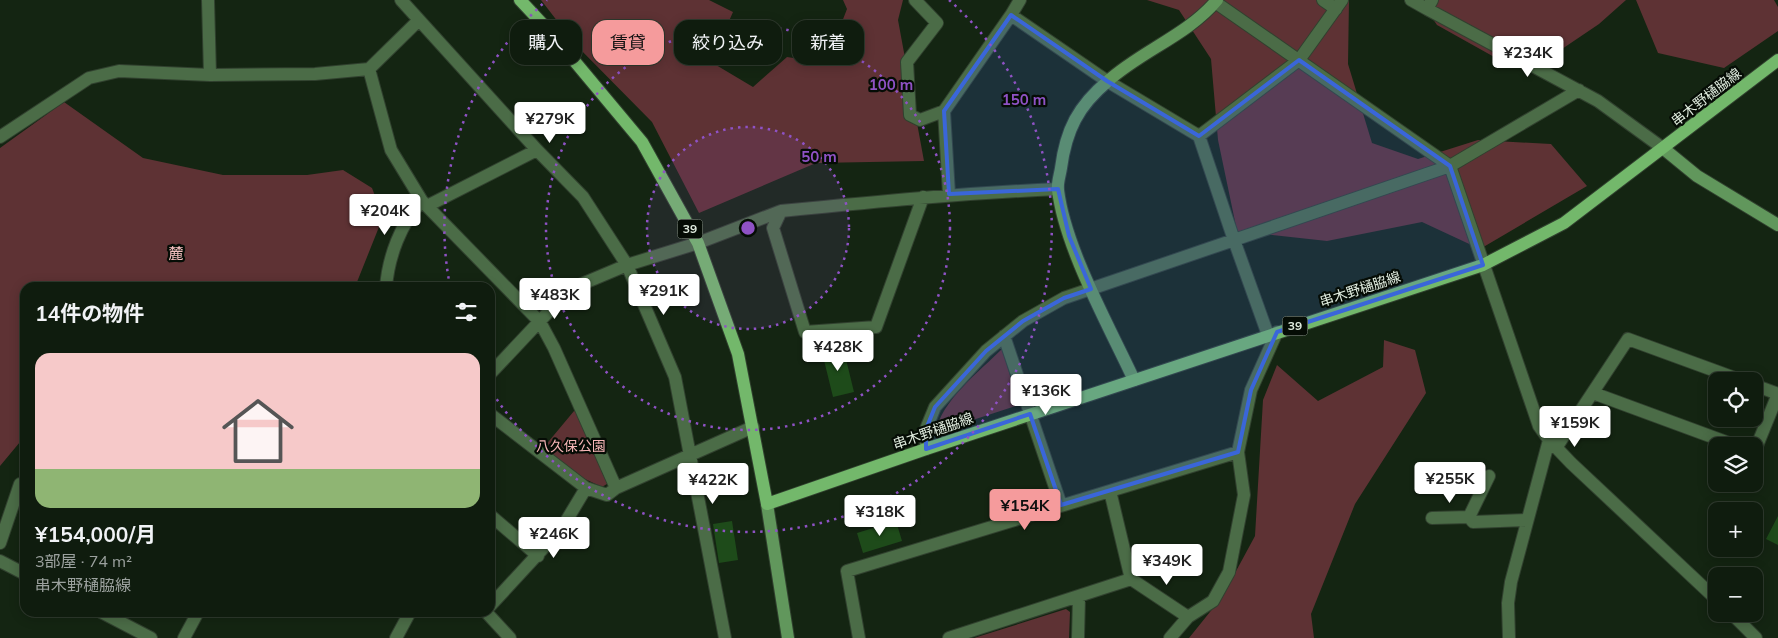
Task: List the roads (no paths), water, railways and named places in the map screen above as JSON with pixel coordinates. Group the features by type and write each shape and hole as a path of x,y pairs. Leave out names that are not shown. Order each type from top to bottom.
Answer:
{"main road":[{"name":"39","path":"520,0 551,33 642,142 698,244 738,354 767,504"},
{"name":"串木野樋脇線","path":"767,504 1030,414 1483,265 1564,223 1664,149 1778,60"}],"street":[{"path":"208,0 210,76"},
{"path":"401,0 537,150 583,197 628,265 675,377 725,638"},
{"path":"915,0 937,22 907,62 910,115 920,120 944,111 1020,0"},
{"path":"1199,136 1299,60 1339,4 1323,0"},
{"path":"1411,0 1430,4 1598,101 1664,149 1697,176 1778,225"},
{"path":"1134,380 1091,289 1069,236 1058,189 1063,149 1075,116 1107,81 1196,20 1216,1 1450,166 1539,426 1552,444 1708,591"},
{"path":"1011,15 1107,81 1199,136 1234,240 1272,334 1251,390 1238,452 1244,495 1229,572 1213,601 1188,617 1170,638"},
{"path":"0,137 89,78 120,71 210,76 315,74 369,69 419,20"},
{"path":"369,69 392,150 424,203 540,322 554,348 616,488"},
{"path":"926,449 926,429 935,407 986,351 1046,307 1091,289 1450,166 1578,90"},
{"path":"944,111 949,194"},
{"path":"386,282 387,270 412,211 424,203 537,150"},
{"path":"495,369 570,289 628,265 698,244 781,211 949,194 1058,189"},
{"path":"781,211 773,228 805,332 876,327 923,197"},
{"path":"1004,336 1061,505"},
{"path":"1509,638 1508,603 1527,520 1552,444 1593,393 1628,339 1718,372"},
{"path":"1760,437 1778,394 1763,388"},
{"path":"1593,393 1713,437"},
{"path":"495,418 586,488 607,494 616,488 753,427"},
{"path":"859,638 847,570 1238,452"},
{"path":"1468,517 1488,476"},
{"path":"0,543 20,484"},
{"path":"495,601 562,528 586,488"},
{"path":"1110,491 1131,579 1188,617"},
{"path":"767,504 788,638"},
{"path":"1432,518 1468,517 1473,522 1527,520"},
{"path":"495,519 538,556"},
{"path":"0,561 20,571"},
{"path":"949,638 964,636 1131,579"},
{"path":"1078,638 1079,598"},
{"path":"111,617 151,638"},
{"path":"184,638 195,617"},
{"path":"396,638 407,617"},
{"path":"491,617 510,638"},
{"path":"1740,622 1756,638"}],"district":[{"name":"麓","path":"176,254"}],"park label":[{"name":"八久保公園","path":"571,446"}]}
